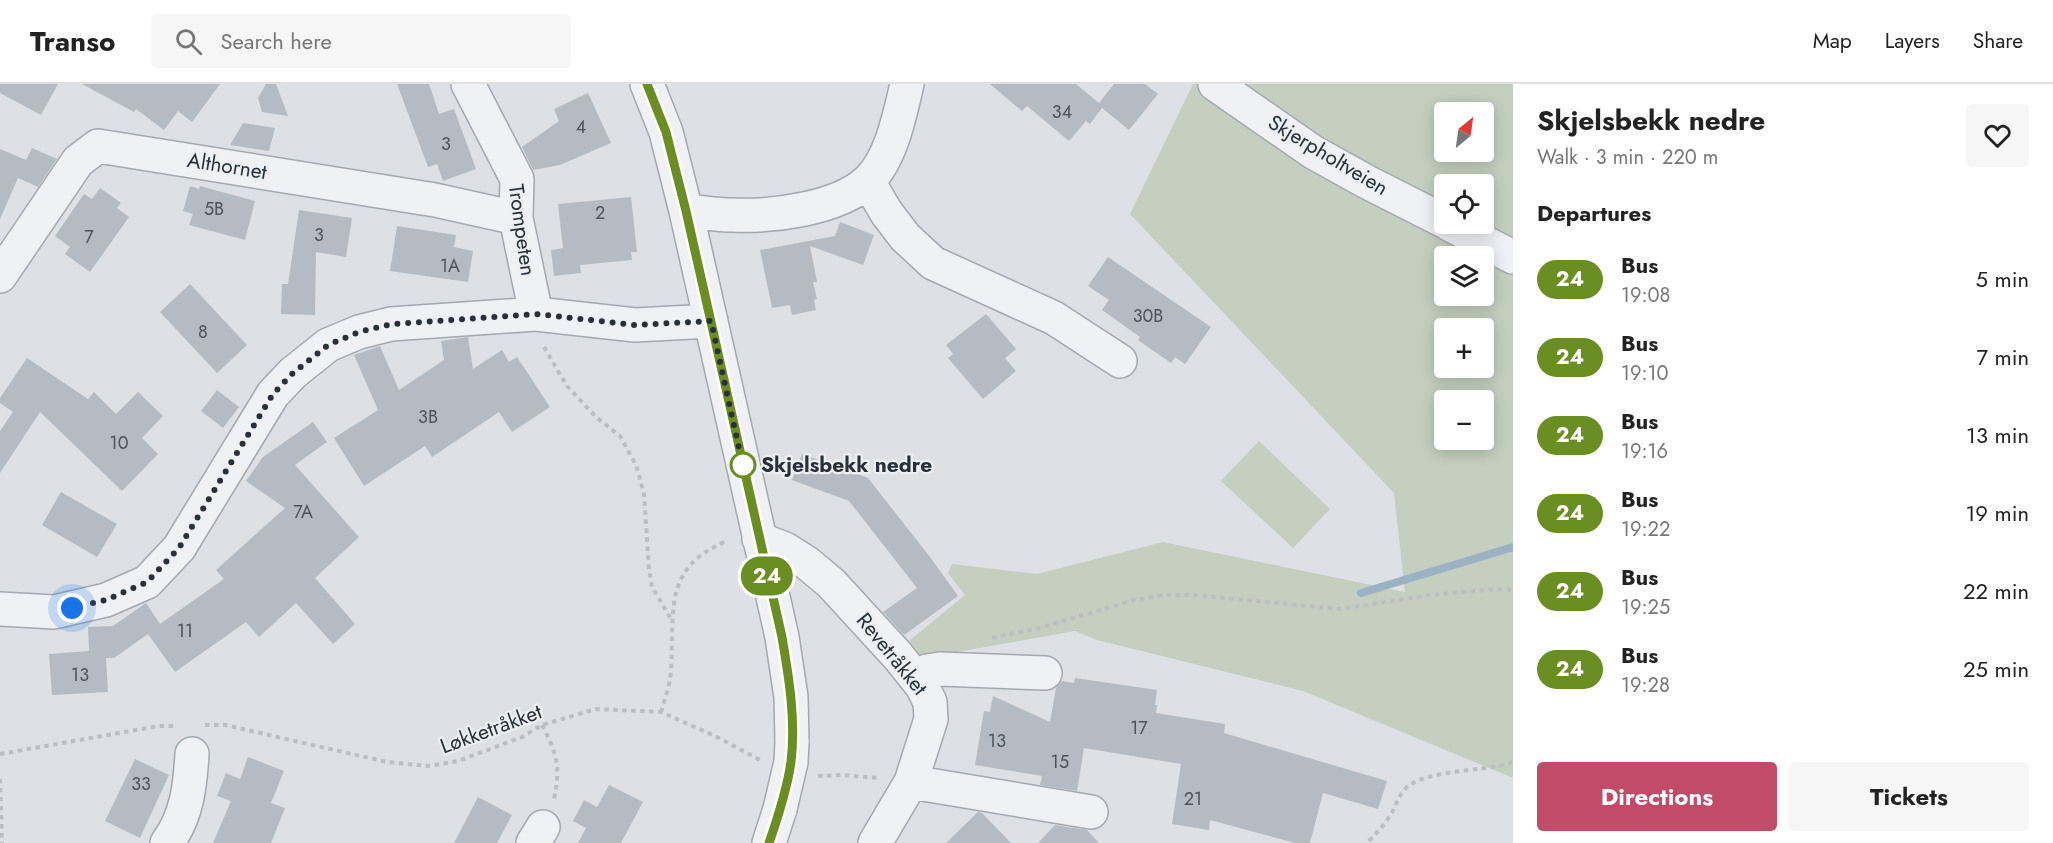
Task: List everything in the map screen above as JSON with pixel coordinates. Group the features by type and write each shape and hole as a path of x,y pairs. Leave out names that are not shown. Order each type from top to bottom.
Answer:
{"street":[{"name":"Trompeten","path":"468,84 517,179 516,218 536,314"},
{"path":"647,84 666,132 711,321 743,540 782,637 793,717 791,762 780,809 768,843"},
{"path":"686,211 733,215 772,214 805,209 838,199 868,181 888,151 907,84"},
{"name":"Skjerpholtveien","path":"1215,84 1313,152 1434,216"},
{"name":"Althornet","path":"0,276 78,161 98,146 401,194 516,218"},
{"path":"868,181 886,212 905,237 933,263 1054,318 1120,361"},
{"path":"1468,234 1513,257"},
{"path":"0,609 54,612 106,600 147,582 179,548 273,394 293,373 328,345 359,332 392,324 536,314 635,325 711,321"},
{"name":"Revetråkket","path":"743,540 785,549 807,563 831,583 916,678 930,702 931,719 911,782 875,843"},
{"path":"916,678 927,671 940,669 1046,673"},
{"path":"167,843 184,812 190,785 192,735"},
{"path":"911,782 1091,812"}],"path":[{"path":"536,314 540,341 567,386 596,417 620,436 636,465 644,494 652,587 671,618"},
{"path":"661,712 671,671 671,618 679,581 700,555 743,540"},
{"path":"985,640 1039,628 1135,600 1163,595 1194,595 1340,609 1431,595 1496,589 1513,590"},
{"name":"Løkketråkket","path":"0,754 159,726 192,735 225,725 387,762 428,766 458,761 522,737 542,725 596,709 661,712 715,736 765,763"},
{"path":"538,835 552,807 558,783 555,751 542,725"},
{"path":"1370,841 1391,813 1399,796 1417,780 1500,767 1513,762"},
{"path":"810,776 843,775 911,782"},
{"path":"0,778 2,843"}],"green space":[{"path":"1193,84 1513,84 1513,778 1303,691 1097,640 1075,631 923,658 909,641 965,595 948,573 952,564 1037,574 1163,542 1405,592 1394,493 1130,214"},
{"path":"1259,441 1330,509 1293,548 1221,481"}],"building":[{"path":"0,84 58,84 41,115 0,93"},
{"path":"82,84 220,84 192,122 178,111 164,130 136,109 134,112"},
{"path":"266,84 276,84 288,116 262,112 258,98"},
{"path":"397,84 429,84 439,114 454,109 476,169 443,181 437,164 428,167"},
{"path":"990,84 1076,84 1099,103 1114,84 1145,84 1158,94 1129,130 1102,108 1090,124 1086,121 1069,141 1027,106 1022,111"},
{"path":"588,93 611,143 560,165 533,170 522,147 559,121 554,109"},
{"path":"243,123 275,128 269,151 230,145"},
{"path":"32,148 57,159 38,187 18,178 0,219 0,149 26,160"},
{"path":"190,186 199,189 200,186 255,201 245,240 189,225 193,214 183,211"},
{"path":"100,188 121,203 117,208 129,217 90,272 65,254 70,247 55,236 84,194 92,199"},
{"path":"631,197 637,252 631,252 632,260 580,265 581,273 554,276 551,250 563,248 558,204"},
{"path":"299,210 352,218 346,257 316,252 315,315 281,314 282,284 288,284"},
{"path":"840,222 874,235 863,265 810,246 817,282 813,282 817,299 814,300 816,310 792,315 790,305 772,308 760,250 835,236"},
{"path":"397,226 456,235 454,247 473,251 468,282 390,271"},
{"path":"1108,257 1211,327 1185,364 1175,357 1171,363 1138,340 1140,337 1102,310 1109,300 1088,286"},
{"path":"190,284 247,345 217,373 160,312"},
{"path":"986,314 1016,349 1005,358 1016,371 983,399 948,358 953,354 946,345"},
{"path":"468,337 473,369 502,350 509,362 517,357 550,407 512,432 499,412 432,457 425,446 364,486 334,438 378,410 354,355 380,346 399,390 444,360 441,341"},
{"path":"27,358 88,399 94,392 116,414 138,392 163,416 142,438 158,454 122,491 40,412 0,473 0,431 13,412 0,403 0,398"},
{"path":"217,390 239,407 223,428 201,411"},
{"path":"313,422 327,442 295,465 359,537 315,578 355,624 333,644 296,603 259,637 246,622 175,672 148,634 114,658 106,658 108,692 52,695 49,654 89,651 88,627 113,626 146,603 160,624 224,579 216,570 285,508 246,481 263,457"},
{"path":"802,454 868,478 958,596 904,635 883,612 917,588 849,501 792,480"},
{"path":"61,492 117,524 97,557 42,525"},
{"path":"1075,678 1157,690 1156,713 1225,724 1224,733 1387,781 1378,809 1323,793 1310,843 1295,843 1210,820 1209,830 1172,824 1181,764 1084,748 1077,791 1040,785 1042,776 975,765 984,711 990,712 993,696 1050,722 1056,688 1062,681 1074,683"},
{"path":"248,757 284,771 271,803 285,808 271,843 213,843 231,801 217,796 226,773 240,779"},
{"path":"135,759 169,775 140,838 105,821"},
{"path":"609,785 643,802 621,843 578,843 586,828 573,821 584,800 597,807"},
{"path":"478,797 512,815 497,843 454,843"},
{"path":"978,812 982,813 1011,843 946,843"},
{"path":"1055,825 1087,830 1099,843 1038,843"}],"waterway":[{"path":"1361,593 1513,547"}],"bus line":[{"name":"24","path":"647,84 666,132 686,211 782,637 793,717 791,762 769,843"}],"place":[{"name":"Skjelsbekk nedre","path":"743,465"}],"route":[{"path":"72,608 106,600 147,582 179,548 273,394 293,373 328,345 359,332 392,324 536,314 635,325 711,321 744,471 743,465"}]}
